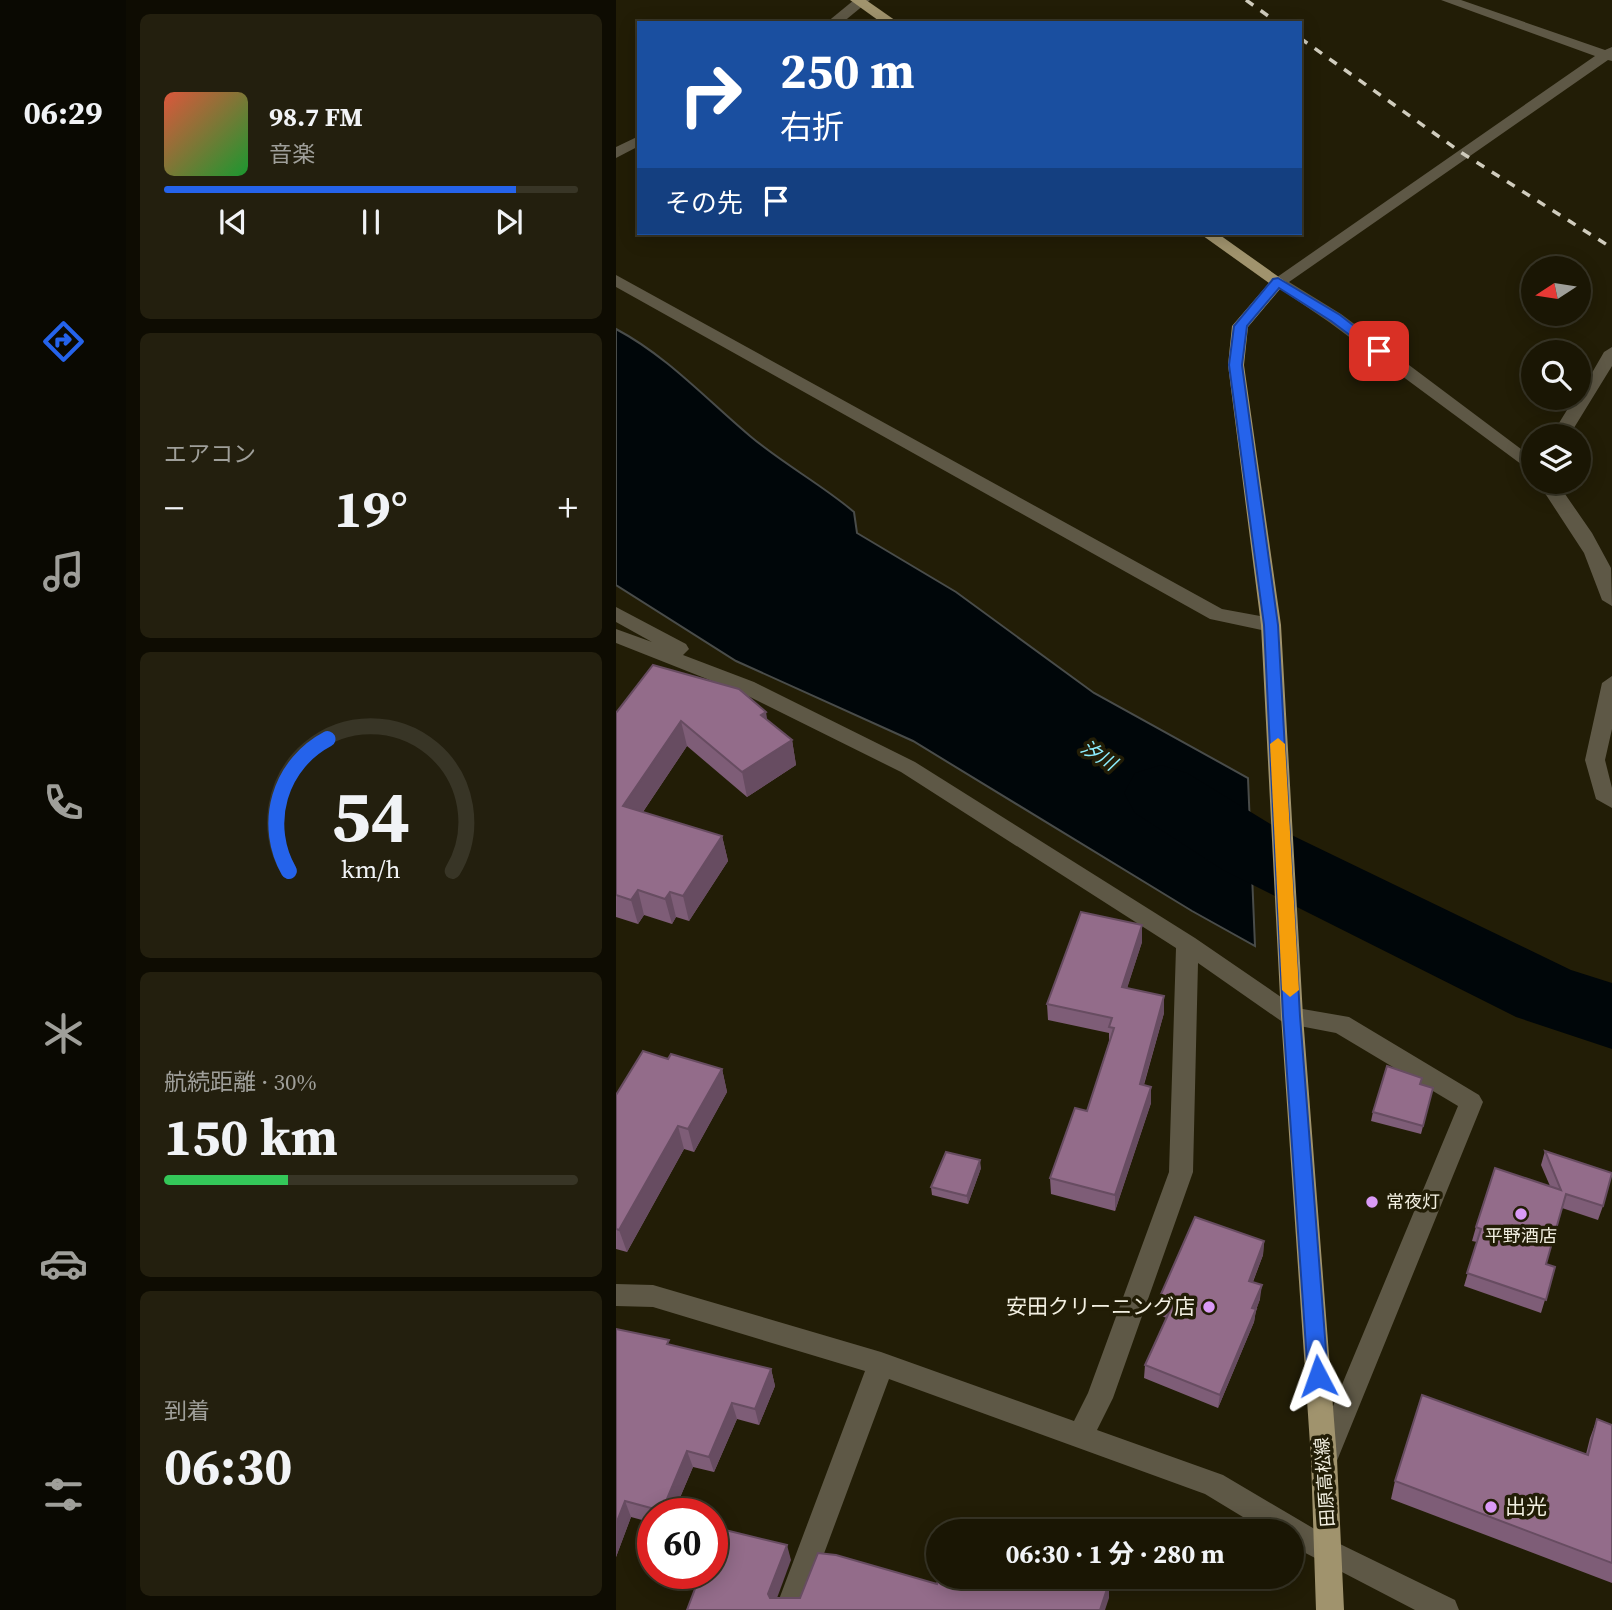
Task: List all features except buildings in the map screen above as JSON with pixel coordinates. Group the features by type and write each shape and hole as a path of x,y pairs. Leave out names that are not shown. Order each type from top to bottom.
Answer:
{"main road":[{"path":"860,1 889,21"},
{"path":"1210,235 1278,282"},
{"name":"田原高松線","path":"1278,282 1240,326 1236,365 1271,625 1291,1004 1330,1553 1330,1610"}],"street":[{"path":"1448,0 1610,54"},
{"path":"835,21 860,1"},
{"path":"1521,458 1335,318 1278,282 1610,54"},
{"path":"616,153 637,141"},
{"path":"616,281 1217,614 1271,625"},
{"path":"1567,424 1612,352"},
{"path":"1556,494 1579,526 1609,585 1612,600"},
{"path":"616,614 747,687 908,767 1187,944 1291,1004 1341,1024 1471,1102 1324,1459"},
{"path":"616,636 747,687"},
{"path":"1612,683 1595,760 1603,794 1612,800"},
{"path":"1080,1436 1100,1398 1181,1172 1187,944"},
{"path":"616,1295 653,1296 881,1364 1213,1485 1330,1553 1445,1610"},
{"path":"789,1610 881,1364"}],"water":[{"path":"616,329 652,352 763,446 854,512 857,533 956,592 1094,693 1248,778 1255,946 1192,911 913,741 736,661 616,585"}],"waterway":[{"name":"汐川","path":"1161,793 1250,849 1545,994 1612,1016"}],"railway":[{"path":"1246,0 1275,21"},
{"path":"1302,39 1462,153 1612,248"}],"slow traffic":[{"path":"1278,744 1290,990"}],"place":[{"name":"常夜灯","path":"1372,1202"},
{"name":"平野酒店","path":"1521,1214"},
{"name":"安田クリーニング店","path":"1209,1307"},
{"name":"出光","path":"1491,1507"}],"route":[{"path":"1318,1376 1292,1016 1271,625 1236,365 1240,326 1278,282 1335,318 1379,351"}]}
